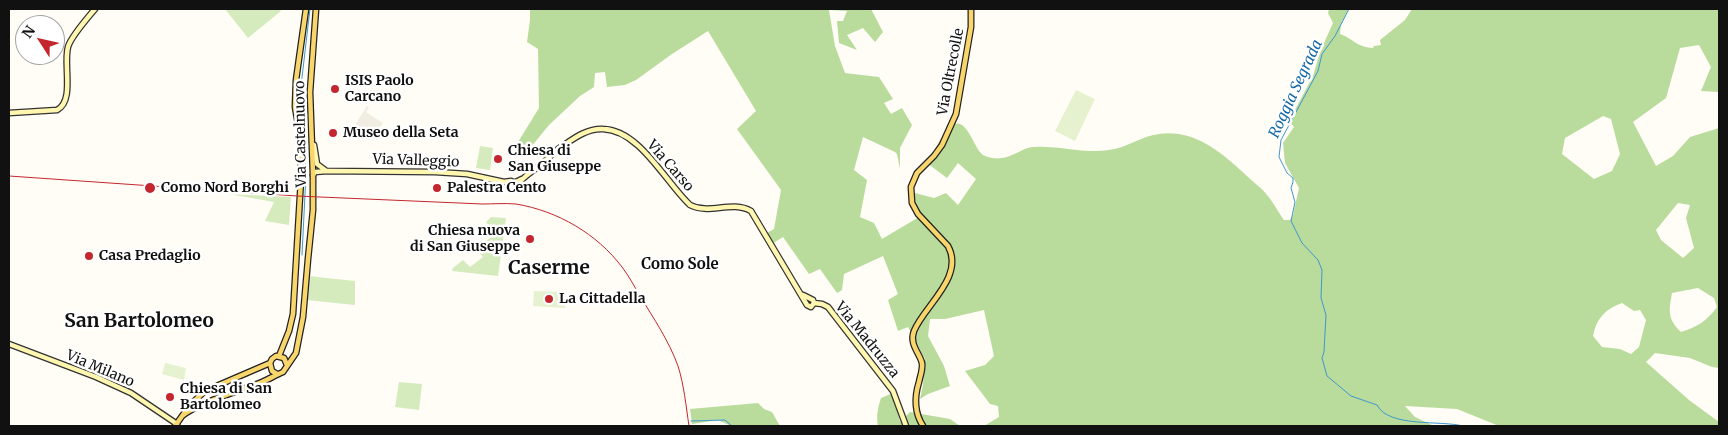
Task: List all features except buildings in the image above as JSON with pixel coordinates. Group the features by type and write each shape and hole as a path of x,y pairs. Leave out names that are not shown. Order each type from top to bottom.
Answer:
{"main road":[{"path":"176,425 190,404 205,392 270,363 272,359 279,356 289,331 293,314 301,179 300,136 295,99 296,80 306,9"},
{"name":"Via Castelnuovo","path":"287,365 296,353 303,317 313,210 313,137 310,79 316,9"},
{"name":"Via Oltrecolle","path":"923,426 919,421 915,405 916,391 922,370 921,361 913,344 913,334 918,322 933,304 946,283 952,267 948,246 918,214 912,203 911,186 918,173 942,145 956,114 971,27 971,9"},
{"path":"182,416 194,407 266,381 283,372 287,365 286,360 279,356"},
{"path":"270,363 272,371 277,374"}],"street":[{"path":"9,113 58,110 64,105 68,46 95,9"},
{"name":"Via Carso","path":"514,184 540,166 551,154 578,135 603,129 620,134 645,152 690,205 697,209 734,206 751,211 808,301"},
{"path":"313,137 317,164 327,171"},
{"name":"Via Valleggio","path":"313,175 315,172 327,171 421,171 494,178 514,184"},
{"name":"Via Madruzza","path":"808,301 828,307 893,391 906,426"},
{"name":"Via Milano","path":"9,344 96,377 131,393 176,425"}],"green space":[{"path":"225,9 279,9 281,11 248,38"},
{"path":"530,9 871,9 883,32 875,42 863,28 847,35 857,50 839,43 837,21 843,21 847,11 829,10 835,46 845,73 879,77 893,99 884,103 891,114 902,108 912,125 900,148 900,169 895,152 863,137 854,170 867,180 860,217 874,223 882,239 919,217 913,208 911,192 934,198 946,193 958,205 976,179 958,163 947,178 927,163 947,128 954,124 960,124 964,127 983,155 995,158 1010,156 1033,147 1100,151 1116,149 1152,135 1172,133 1185,135 1208,145 1229,160 1265,192 1284,220 1290,220 1293,215 1299,188 1285,163 1283,143 1294,127 1289,121 1313,76 1320,52 1333,23 1328,13 1329,9 1349,9 1341,24 1340,34 1363,46 1373,48 1374,46 1381,45 1380,40 1405,20 1412,9 1719,9 1719,92 1701,91 1711,67 1699,45 1680,48 1666,98 1633,122 1656,166 1673,156 1690,137 1719,128 1719,368 1690,358 1655,353 1646,362 1689,400 1719,422 1719,426 1499,426 1457,409 1405,406 1415,417 1434,426 984,426 999,417 998,406 990,404 965,371 985,365 994,356 984,310 945,319 930,319 928,336 944,366 950,386 920,399 925,359 908,327 898,331 888,300 898,294 883,256 844,274 842,290 837,293 820,269 809,274 783,237 772,244 767,233 774,229 781,190 737,129 756,111 708,31 636,80 625,85 607,87 605,72 595,73 594,87 580,96 549,125 531,147 523,150 515,147 539,108 538,49 527,42","holes":["1603,116 1611,119 1620,154 1612,171 1594,179 1562,154 1565,138","1678,203 1690,205 1686,218 1694,248 1683,258 1661,240 1656,230","1698,288 1714,298 1717,307 1701,323 1681,332 1673,323 1670,314 1672,293","1622,303 1634,311 1640,310 1646,320 1639,347 1631,354 1620,349 1602,347 1593,336 1596,325 1602,315"]},
{"path":"1076,90 1095,99 1075,141 1055,131"},
{"path":"480,146 493,148 490,170 476,168"},
{"path":"229,194 291,197 289,225 265,221 274,202"},
{"path":"491,217 506,218 498,276 452,271 463,260 470,267 483,257 476,249 495,234 486,222"},
{"path":"308,276 355,281 355,305 306,300"},
{"name":"La Cittadella","path":"534,291 566,292 565,308 533,306"},
{"path":"165,363 186,368 184,380 162,374"},
{"path":"399,382 422,384 419,410 395,407"},
{"path":"893,393 900,422 910,412 950,419 960,426 878,426 877,419 881,398"},
{"path":"758,403 764,409 772,412 780,426 731,426 718,420 692,424 690,409"}],"shaded area":[{"path":"367,106 369,107 366,112 383,123 373,138 357,128 353,133 351,131"}],"waterway":[{"path":"302,255 306,174 301,86 310,9"},
{"name":"Roggia Segrada","path":"1349,9 1335,36 1322,54 1318,71 1281,140 1279,157 1287,173 1293,178 1291,188 1295,202 1291,221 1302,243 1318,260 1322,270 1321,298 1326,315 1322,358 1327,376 1351,396 1377,405 1383,412 1392,417 1416,422 1463,426"},
{"path":"691,421 725,420 732,426"}],"railway":[{"path":"9,176 297,196 516,204 547,212 589,234 612,255 627,274 661,330 678,366 689,426"}],"place":[{"name":"ISIS Paolo Carcano","path":"335,89"},
{"name":"Museo della Seta","path":"333,133"},
{"name":"Chiesa di San Giuseppe","path":"498,159"},
{"name":"Como Nord Borghi","path":"150,188"},
{"name":"Palestra Cento","path":"437,188"},
{"name":"Chiesa nuova di San Giuseppe","path":"530,239"},
{"name":"Casa Predaglio","path":"89,256"},
{"name":"La Cittadella","path":"549,299"},
{"name":"Chiesa di San Bartolomeo","path":"170,397"}],"district":[{"name":"Como Sole","path":"680,265"},
{"name":"Caserme","path":"549,269"},
{"name":"San Bartolomeo","path":"139,322"}]}
